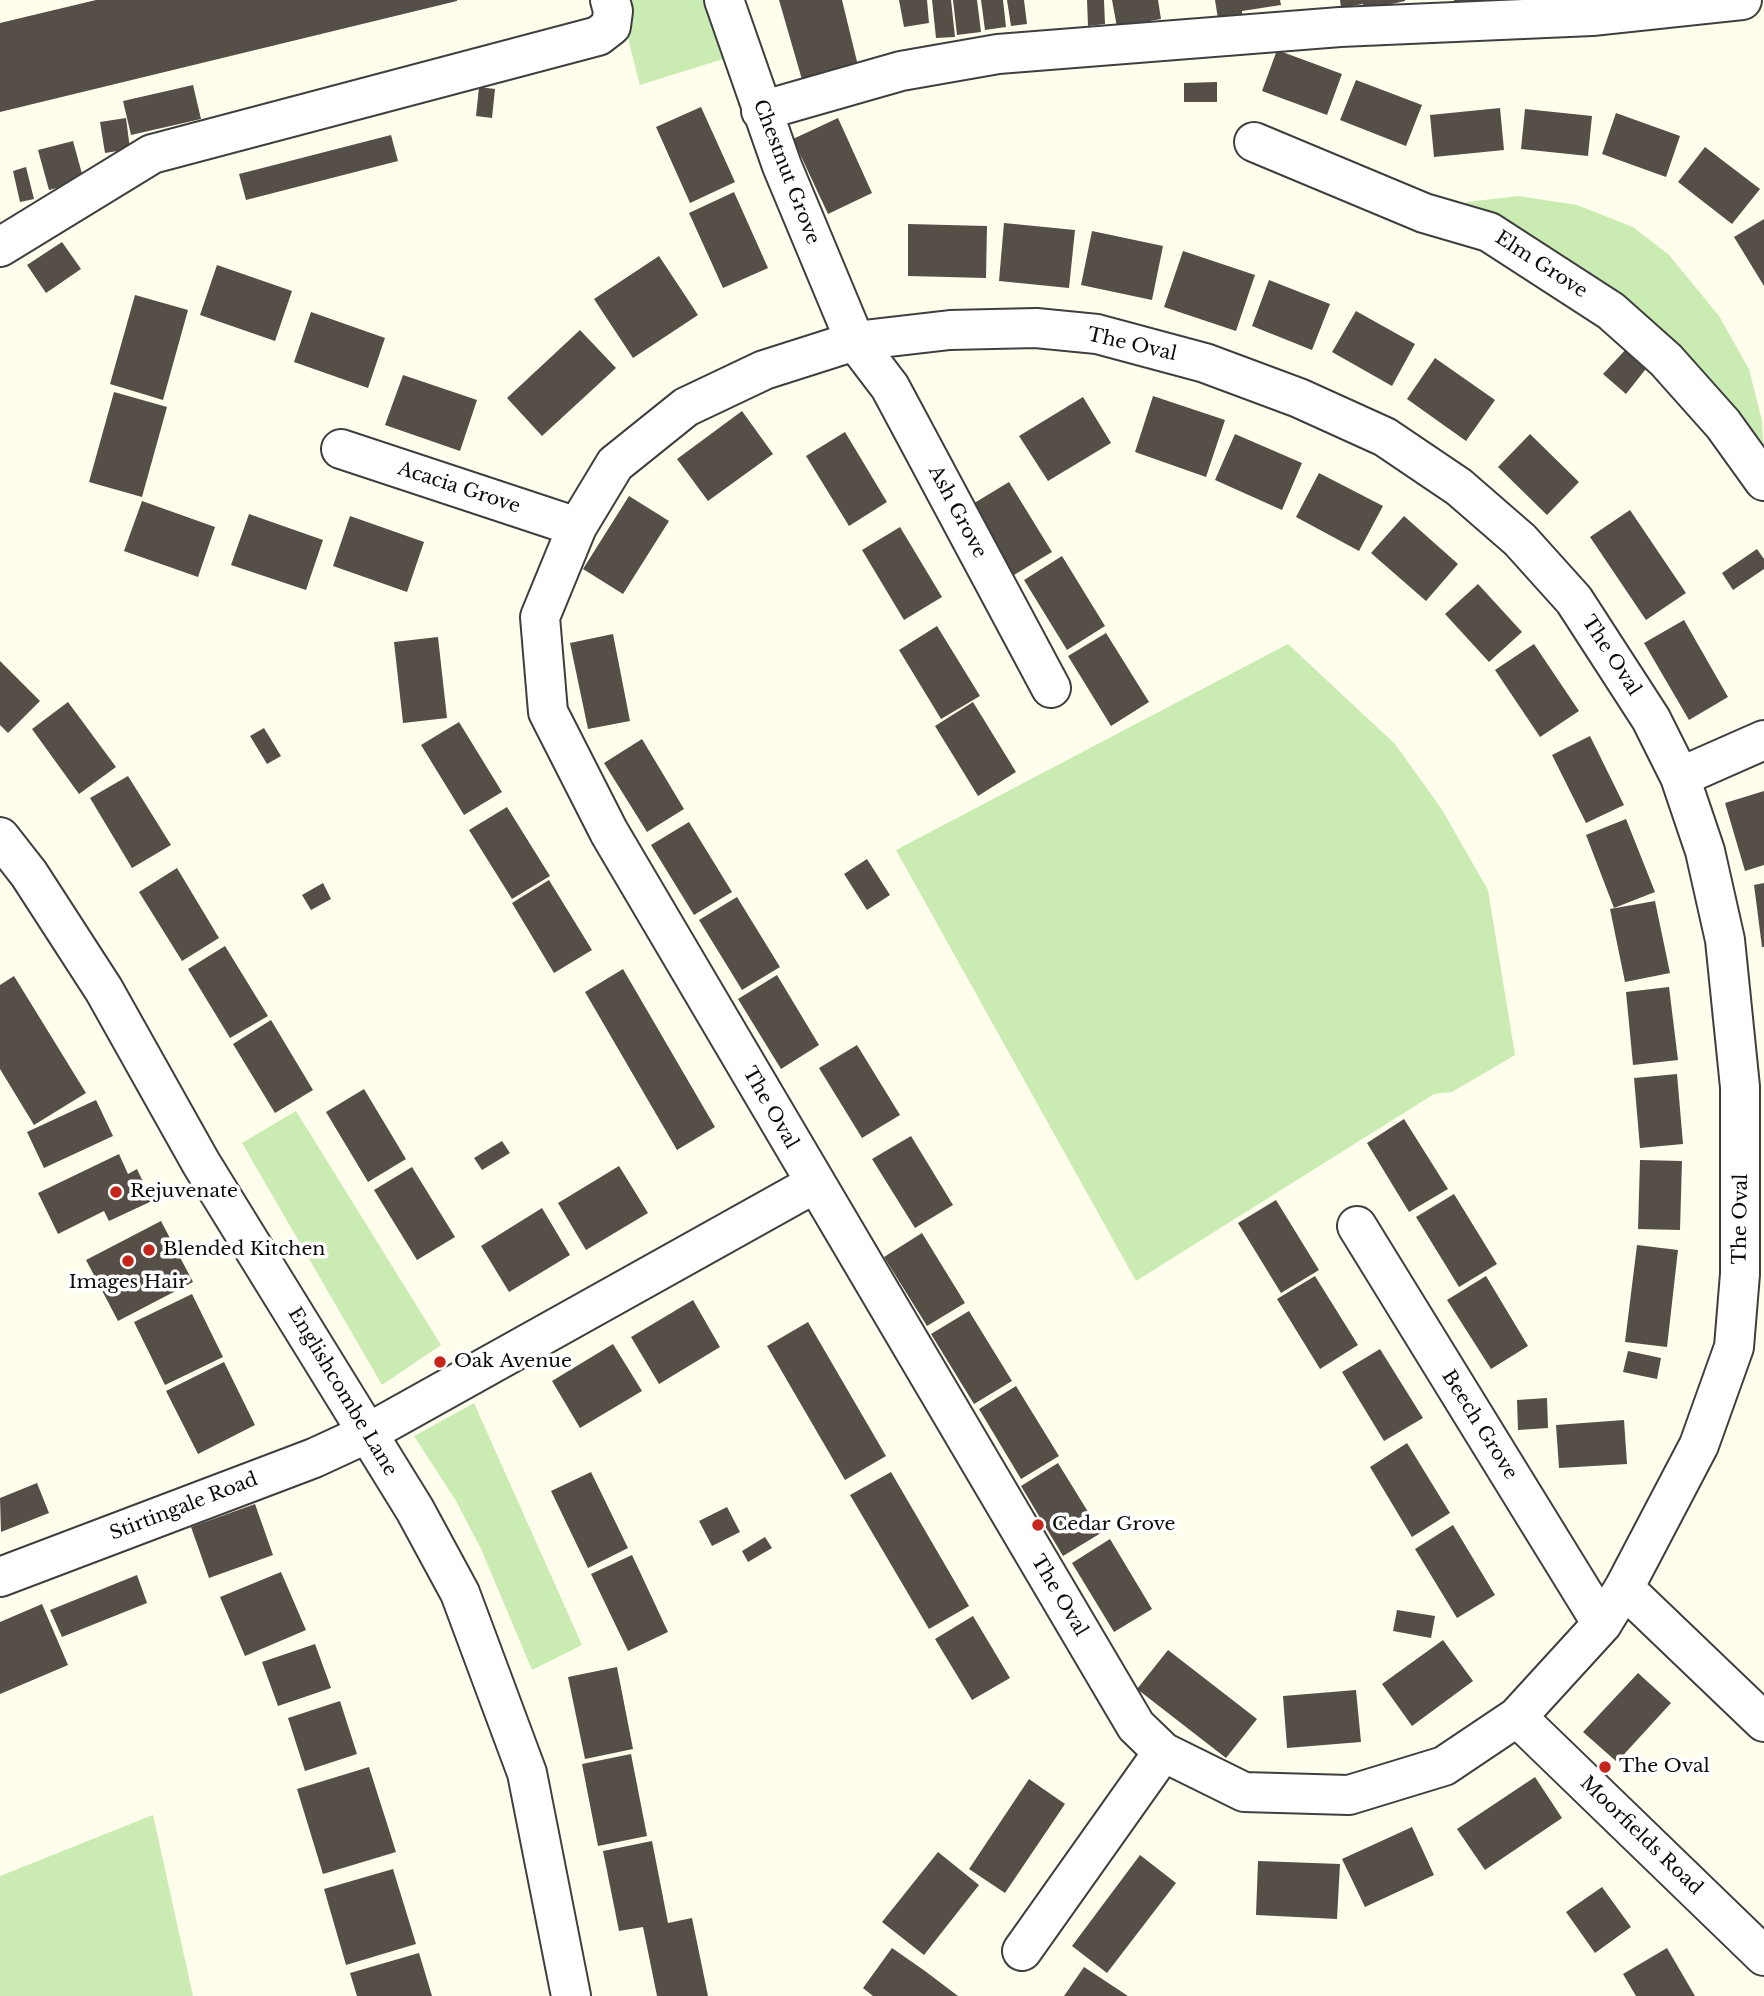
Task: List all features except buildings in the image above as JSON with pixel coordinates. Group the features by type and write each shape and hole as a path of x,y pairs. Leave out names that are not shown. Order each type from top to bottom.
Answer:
{"street":[{"path":"0,247 152,154 598,36 611,26 613,11 610,0"},
{"name":"Chestnut Grove","path":"724,0 761,111 855,341"},
{"path":"761,111 901,71 998,54 1339,27 1592,16 1742,0"},
{"name":"Elm Grove","path":"1254,142 1424,213 1489,232 1611,311 1666,360 1723,424 1764,481"},
{"name":"The Oval","path":"1036,328 1097,334 1205,363 1299,398 1385,437 1459,487 1520,540 1574,600 1651,719 1680,777 1705,851 1725,940 1740,1087 1753,1176 1734,1347 1699,1445 1624,1588 1602,1624 1517,1717 1444,1766 1349,1795 1244,1792 1163,1752 1136,1726 608,831 548,712 540,617 577,527 615,464 686,407 764,370 855,341 962,329 1036,328"},
{"name":"Ash Grove","path":"855,341 890,387 1051,688"},
{"name":"Acacia Grove","path":"341,449 577,527"},
{"path":"1680,777 1764,740"},
{"name":"Englishcombe Lane","path":"0,837 29,874 104,990 201,1163 415,1510 460,1593 527,1773 570,1996"},
{"path":"366,1434 814,1184"},
{"name":"Beech Grove","path":"1357,1226 1602,1624"},
{"name":"Stirtingale Road","path":"0,1577 314,1458 366,1434"},
{"path":"1624,1588 1764,1722"},
{"name":"Moorfields Road","path":"1517,1717 1764,1956"},
{"path":"1022,1951 1163,1752"}],"green space":[{"path":"618,0 705,0 723,59 640,85"},
{"path":"1518,196 1577,205 1633,227 1669,255 1719,316 1749,369 1762,421 1764,458 1605,287 1565,256 1510,225 1456,210 1467,202"},
{"path":"1288,644 1395,744 1441,808 1488,890 1515,1055 1452,1092 1434,1094 1136,1281 896,850"},
{"path":"296,1111 441,1345 382,1385 242,1143"},
{"path":"474,1403 582,1645 532,1670 481,1549 456,1501 414,1436"},
{"path":"153,1815 193,1996 0,1996 0,1876"}],"place":[{"name":"Rejuvenate","path":"116,1192"},
{"name":"Blended Kitchen","path":"149,1250"},
{"name":"Images Hair","path":"128,1261"},
{"name":"Oak Avenue","path":"440,1362"},
{"name":"Cedar Grove","path":"1038,1525"},
{"name":"The Oval","path":"1605,1767"}]}
